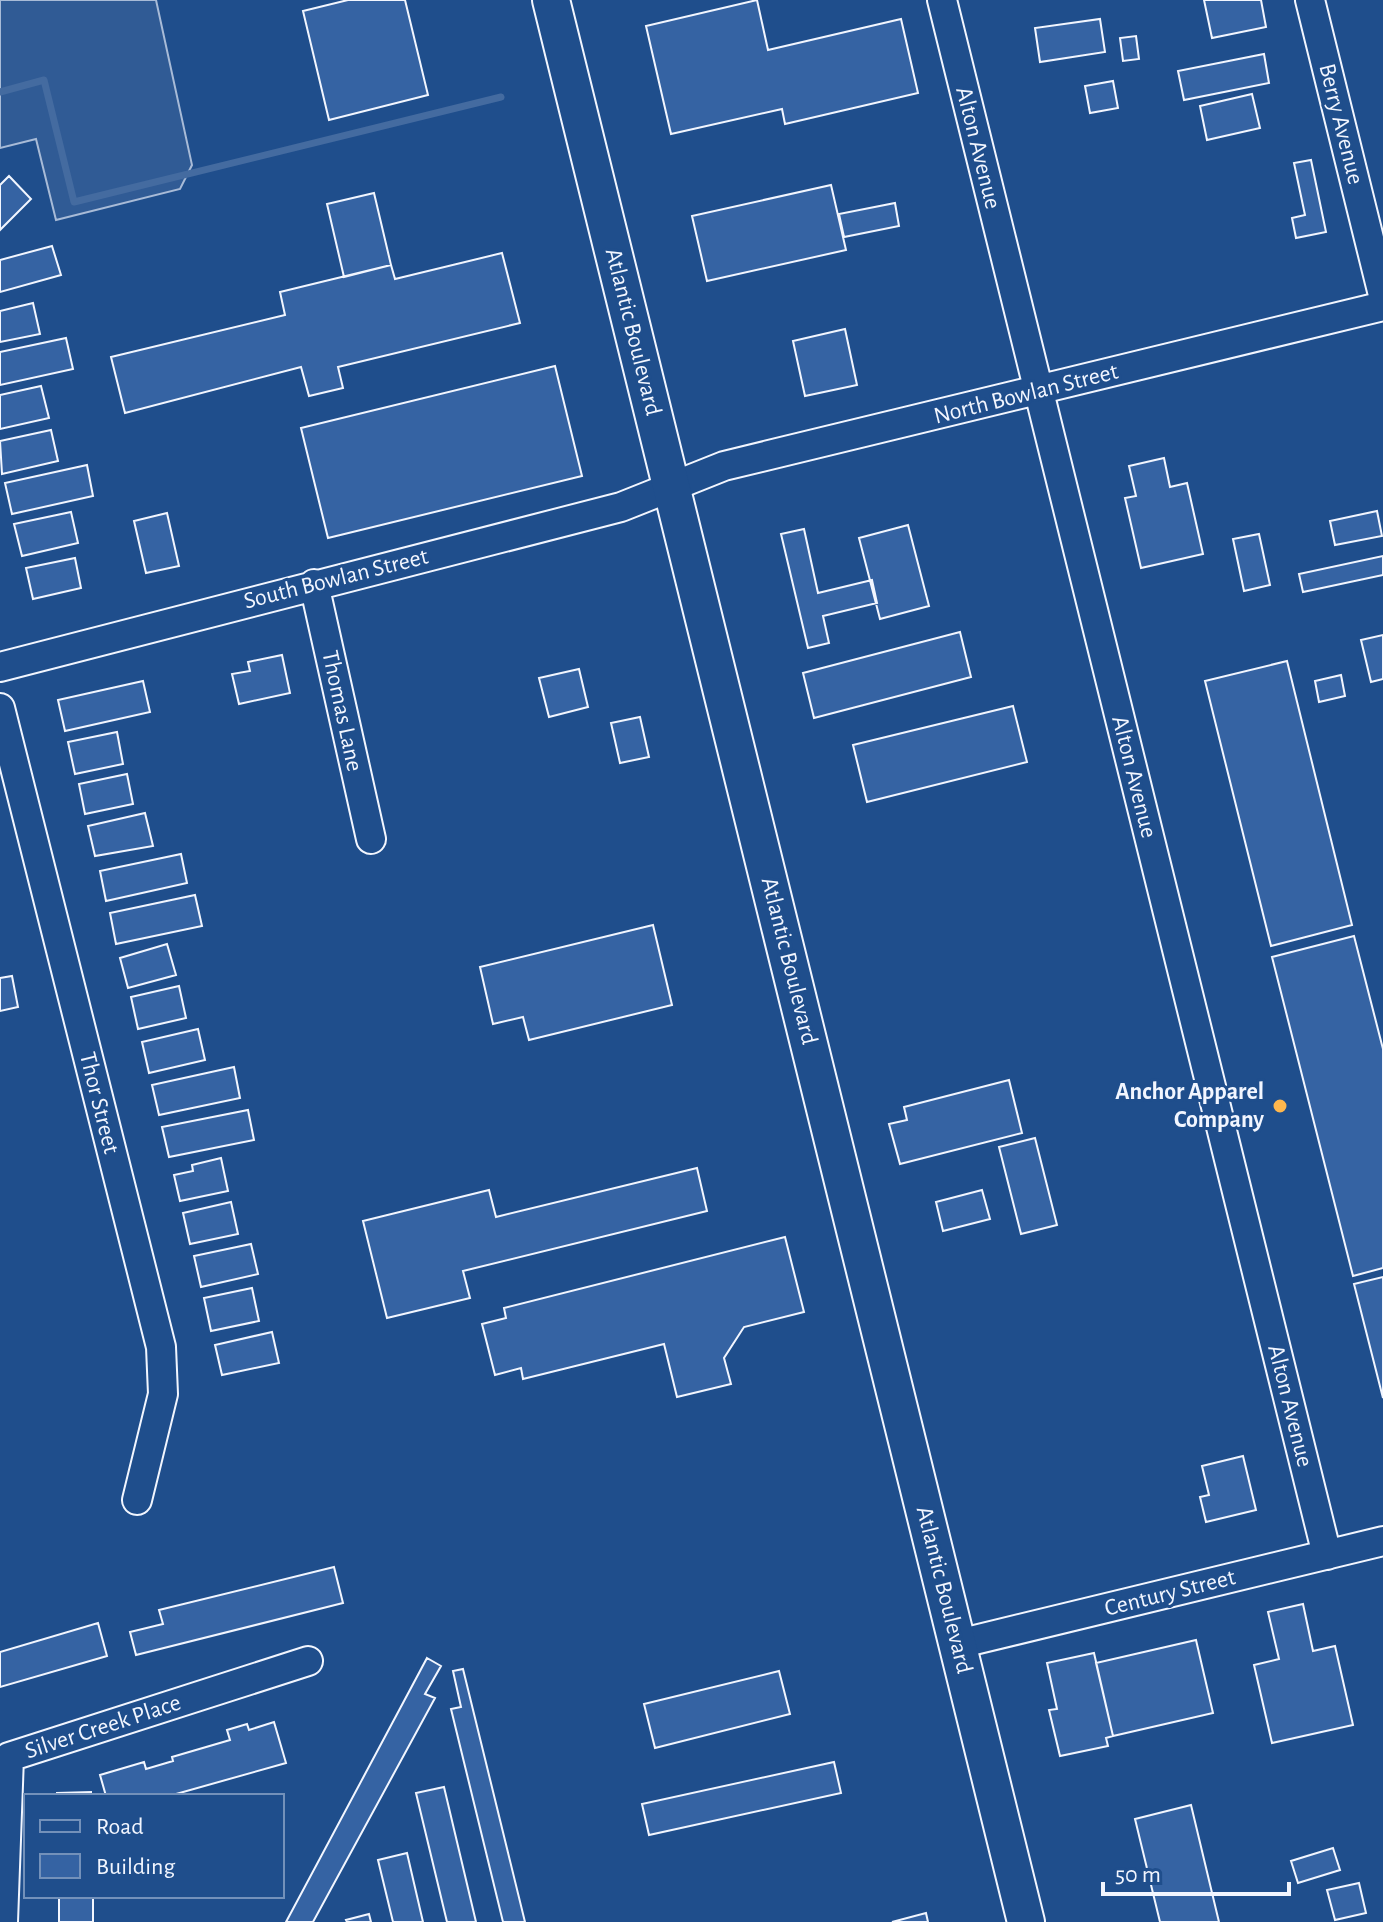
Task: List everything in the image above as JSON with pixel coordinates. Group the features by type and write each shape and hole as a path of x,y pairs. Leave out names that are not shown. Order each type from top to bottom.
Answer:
{"main road":[{"name":"Atlantic Boulevard","path":"551,0 1026,1922"}],"street":[{"name":"Alton Avenue","path":"942,0 1327,1555"},
{"name":"Berry Avenue","path":"1310,0 1383,295"},
{"name":"North Bowlan Street","path":"671,488 724,466 1039,392 1383,306"},
{"name":"South Bowlan Street","path":"0,667 621,507 671,488"},
{"name":"Thomas Lane","path":"314,584 371,839"},
{"name":"Thor Street","path":"0,708 161,1347 163,1394 137,1500"},
{"name":"Century Street","path":"958,1644 1383,1541"},
{"name":"Silver Creek Place","path":"3,1922 4,1757 308,1661"}],"shaded area":[{"path":"0,0 156,0 192,165 180,189 56,220 36,139 0,148"}],"building":[{"path":"348,0 405,0 428,95 329,120 303,11"},
{"path":"757,0 768,50 901,19 918,93 785,124 782,109 671,134 646,26"},
{"path":"1204,0 1261,0 1266,27 1212,38"},
{"path":"1100,19 1105,52 1040,62 1035,28"},
{"path":"1136,36 1139,59 1123,61 1120,38"},
{"path":"1264,54 1269,83 1184,100 1178,71"},
{"path":"1113,81 1118,108 1090,113 1085,86"},
{"path":"1252,94 1260,128 1207,140 1200,106"},
{"path":"1311,160 1326,232 1296,238 1292,218 1305,215 1294,163"},
{"path":"9,176 31,199 0,230 0,185"},
{"path":"831,185 846,250 707,281 692,216"},
{"path":"374,193 391,265 344,277 327,204"},
{"path":"895,203 899,226 844,237 839,214"},
{"path":"52,246 61,275 0,292 0,260"},
{"path":"502,253 520,323 338,367 343,388 309,396 301,367 125,413 111,357 285,315 280,292 391,265 395,279"},
{"path":"33,303 40,334 0,342 0,311"},
{"path":"845,329 857,385 805,396 793,341"},
{"path":"66,338 73,369 0,385 0,352"},
{"path":"555,366 582,476 328,538 301,428"},
{"path":"41,386 49,418 0,429 0,395"},
{"path":"51,430 58,461 2,474 0,441"},
{"path":"1164,458 1170,487 1187,483 1203,554 1141,568 1125,498 1136,496 1129,466"},
{"path":"87,465 93,496 12,514 5,483"},
{"path":"1377,511 1382,536 1335,545 1330,521"},
{"path":"71,512 78,543 22,556 14,524"},
{"path":"167,513 179,566 146,573 134,521"},
{"path":"908,525 929,606 880,619 859,538"},
{"path":"804,529 818,593 872,580 877,603 823,616 829,643 808,648 781,534"},
{"path":"1259,534 1270,585 1244,591 1233,539"},
{"path":"1383,556 1383,575 1303,592 1299,574"},
{"path":"75,558 81,588 33,599 26,568"},
{"path":"960,632 971,677 814,718 803,673"},
{"path":"1383,635 1383,679 1371,682 1361,640"},
{"path":"282,655 290,693 239,704 232,674 250,671 248,662"},
{"path":"1287,661 1352,925 1271,946 1205,681"},
{"path":"579,669 588,707 549,717 539,678"},
{"path":"1341,675 1345,696 1319,702 1315,681"},
{"path":"143,681 150,712 65,731 58,700"},
{"path":"1013,706 1027,762 867,802 853,745"},
{"path":"640,717 649,757 620,763 611,723"},
{"path":"117,732 123,764 75,774 68,742"},
{"path":"127,774 133,804 85,814 79,784"},
{"path":"145,813 153,846 95,856 88,826"},
{"path":"181,854 187,883 106,901 100,871"},
{"path":"195,895 202,926 116,944 110,913"},
{"path":"653,925 672,1005 529,1040 523,1017 493,1024 480,967"},
{"path":"1354,936 1383,1049 1383,1268 1353,1276 1272,957"},
{"path":"167,944 176,975 128,988 120,958"},
{"path":"12,976 18,1007 0,1011 0,978"},
{"path":"179,986 186,1018 138,1029 131,997"},
{"path":"198,1029 205,1060 149,1073 142,1042"},
{"path":"234,1067 240,1098 159,1115 152,1085"},
{"path":"1009,1080 1022,1133 900,1164 889,1124 907,1120 904,1107"},
{"path":"248,1110 254,1140 169,1157 162,1127"},
{"path":"1035,1138 1057,1225 1021,1234 999,1147"},
{"path":"221,1158 228,1191 180,1201 174,1175 193,1171 192,1165"},
{"path":"697,1168 707,1211 463,1271 470,1298 387,1318 363,1221 489,1190 496,1217"},
{"path":"982,1190 990,1219 943,1231 936,1202"},
{"path":"231,1202 238,1234 190,1244 183,1213"},
{"path":"785,1237 804,1312 744,1327 724,1358 731,1384 677,1397 664,1344 523,1379 521,1368 495,1375 482,1324 506,1318 504,1308"},
{"path":"251,1244 258,1274 201,1287 194,1256"},
{"path":"1383,1277 1383,1398 1354,1284"},
{"path":"252,1288 259,1321 211,1331 204,1298"},
{"path":"272,1332 279,1363 222,1375 215,1345"},
{"path":"1243,1456 1256,1510 1206,1522 1200,1497 1209,1495 1202,1466"},
{"path":"334,1567 343,1603 136,1655 130,1632 163,1624 159,1610"},
{"path":"1303,1604 1313,1651 1335,1646 1353,1725 1272,1743 1254,1665 1279,1659 1268,1612"},
{"path":"98,1623 107,1656 0,1687 0,1652"},
{"path":"1196,1640 1213,1713 1113,1736 1096,1663"},
{"path":"1094,1653 1113,1736 1106,1738 1108,1746 1060,1756 1049,1710 1057,1709 1047,1663"},
{"path":"427,1658 441,1666 425,1694 435,1698 313,1922 286,1922"},
{"path":"463,1669 525,1922 503,1922 451,1709 461,1707 453,1671"},
{"path":"779,1671 790,1714 655,1748 644,1704"},
{"path":"274,1722 286,1763 176,1794 105,1794 100,1775 144,1762 146,1769 173,1761 172,1757 230,1740 227,1730 247,1724 249,1730"},
{"path":"834,1762 841,1793 649,1835 642,1804"},
{"path":"444,1787 476,1922 447,1922 416,1793"},
{"path":"91,1792 91,1794 57,1794"},
{"path":"1191,1805 1219,1922 1160,1922 1135,1819"},
{"path":"1333,1848 1340,1870 1298,1883 1291,1861"},
{"path":"407,1853 423,1922 393,1922 378,1860"},
{"path":"1359,1883 1366,1913 1335,1920 1327,1890"},
{"path":"59,1898 93,1898 93,1922 59,1922"},
{"path":"926,1913 928,1922 892,1922"},
{"path":"369,1914 371,1922 346,1920"}],"waterway":[{"path":"0,92 44,80 74,202 501,97"}],"place":[{"name":"Anchor Apparel Company","path":"1280,1106"}]}
